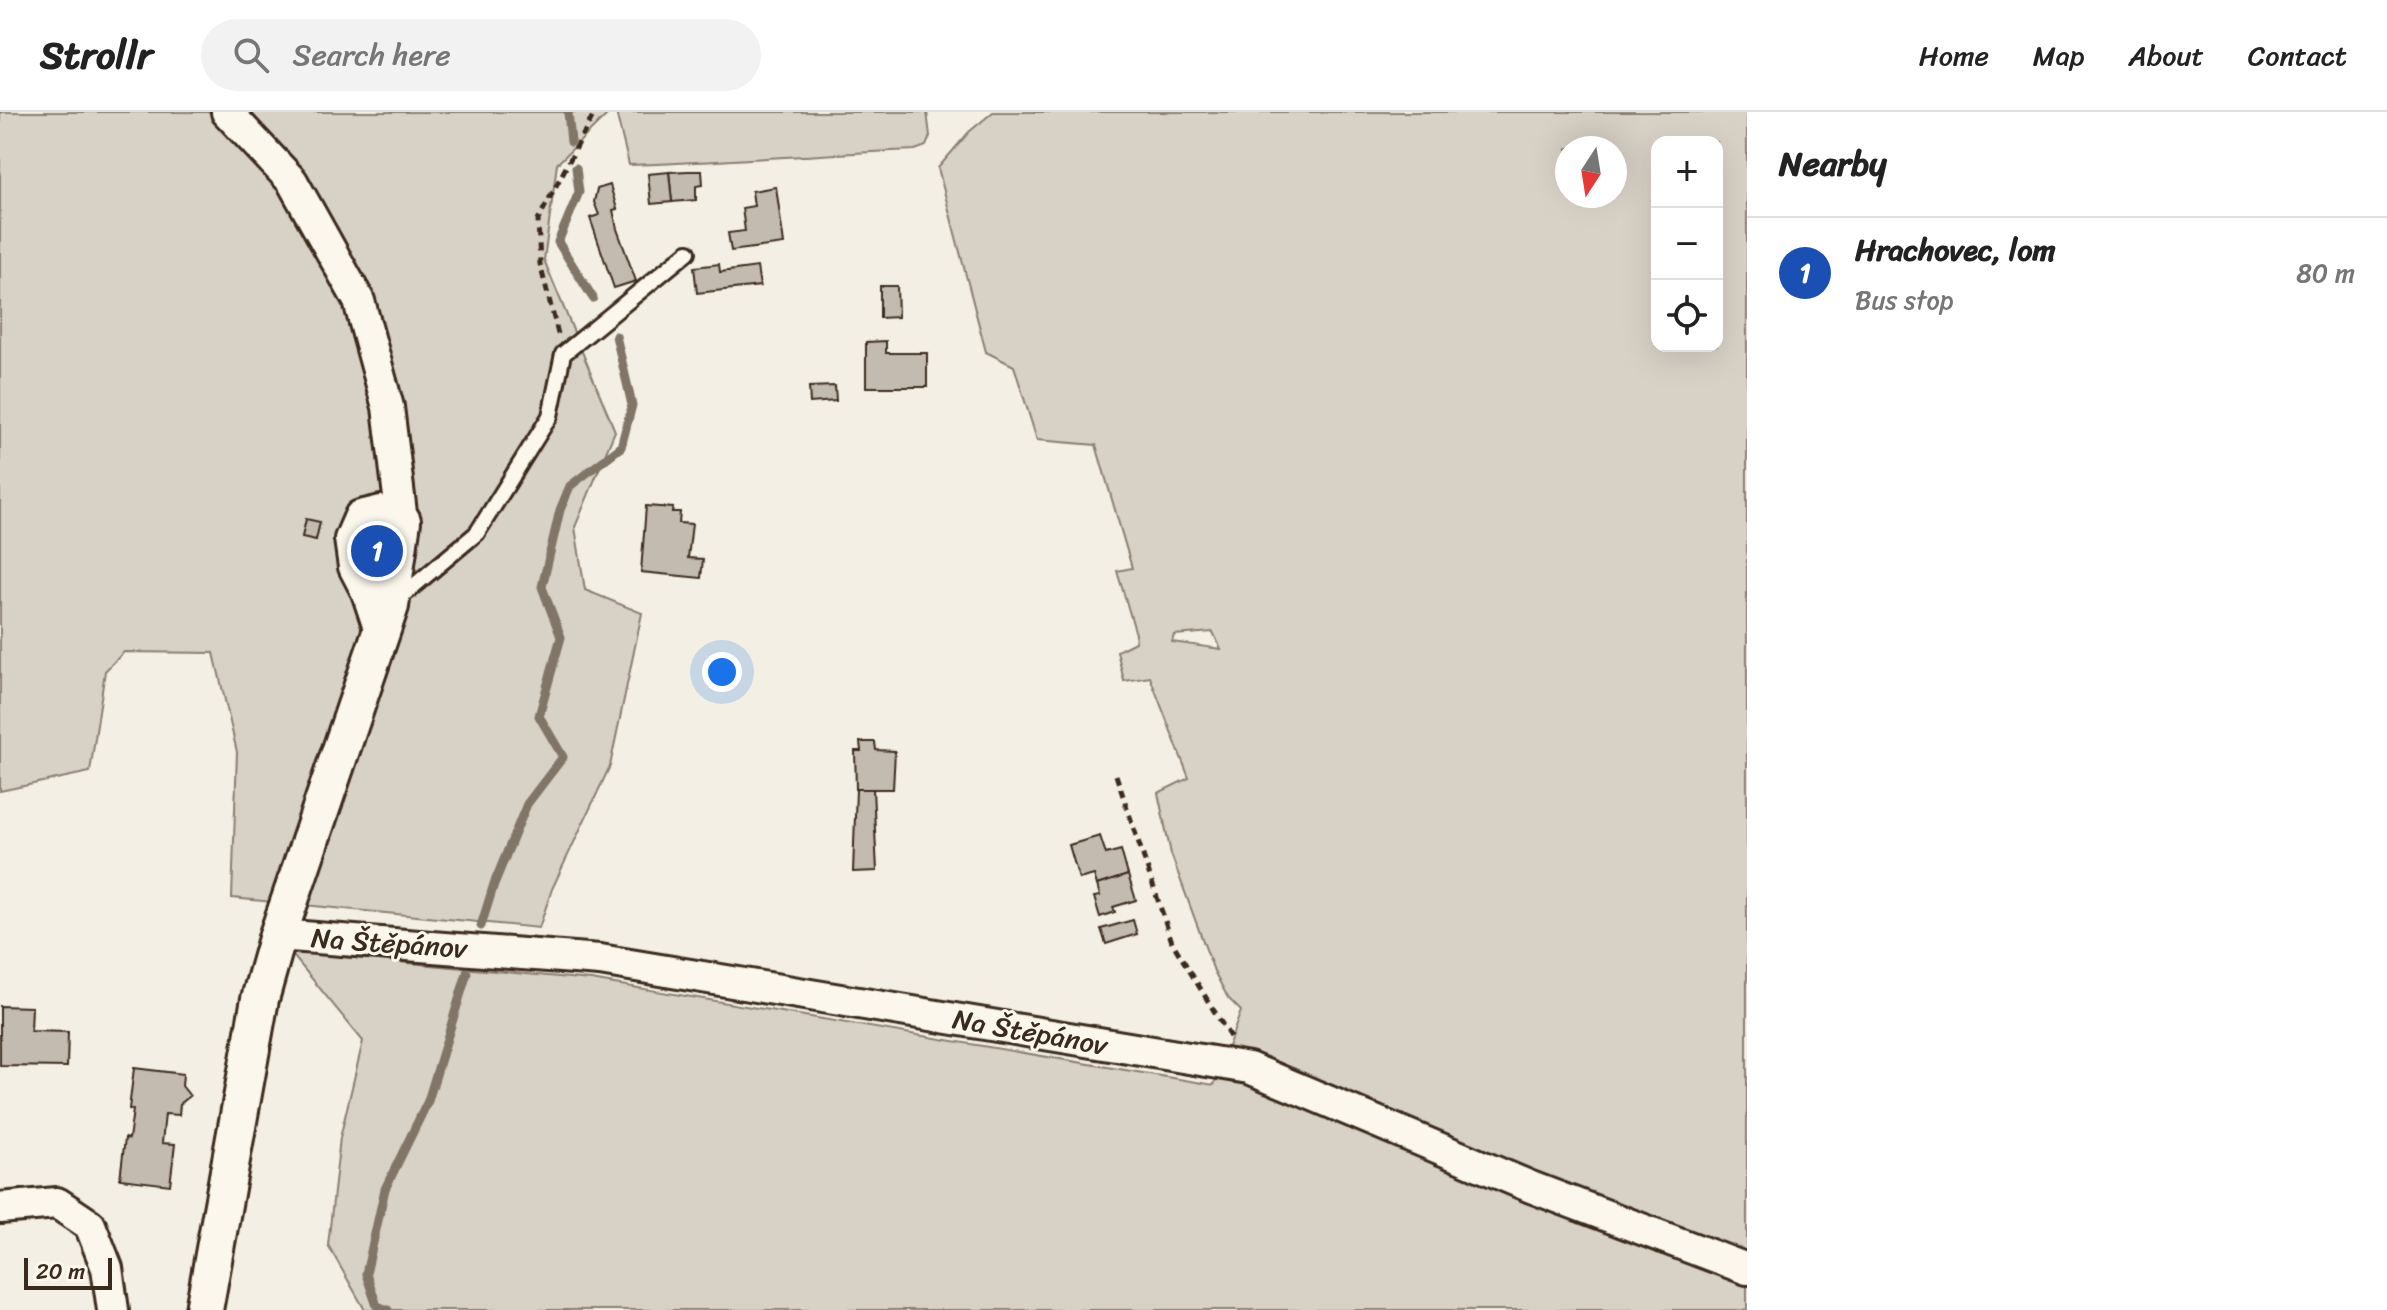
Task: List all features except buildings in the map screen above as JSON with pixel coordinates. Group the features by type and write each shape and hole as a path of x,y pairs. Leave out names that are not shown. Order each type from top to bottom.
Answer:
{"street":[{"path":"204,1310 260,999 278,935 386,620 402,521 388,407 359,301 292,181 227,112"},
{"path":"386,620 354,567 350,539 360,516 381,511 402,521"},
{"name":"Na Štěpánov","path":"278,935 600,960 1249,1068 1531,1187 1747,1269"},
{"path":"0,1208 57,1203 90,1225 107,1268 113,1310"}],"lane":[{"path":"386,620 477,533 550,416 563,354 688,252"}],"path":[{"path":"563,354 540,264 538,220 595,112"},
{"path":"1116,775 1172,942 1249,1068"}],"shaded area":[{"path":"0,112 610,112 557,164 544,260 615,431 575,527 585,590 642,613 610,766 552,889 539,928 232,898 237,752 214,653 124,652 105,671 90,772 0,791"},
{"path":"616,112 927,112 930,136 926,146 915,150 629,165"},
{"path":"993,112 1747,112 1747,1310 365,1310 328,1245 340,1138 363,1041 290,952 591,980 1214,1085 1241,1011 1228,998 1214,971 1171,854 1158,793 1189,778 1150,677 1124,681 1117,651 1135,642 1136,634 1117,571 1132,568 1096,445 1037,440 1014,366 986,352 938,168 969,132","holes":["1213,632 1221,649 1172,642 1174,635"]}],"waterway":[{"path":"568,112 571,142"},
{"path":"576,168 579,192 558,242 593,298"},
{"path":"481,926 494,884 527,804 563,757 539,716 561,637 542,587 560,510 570,486 621,447 632,405 616,336"},
{"path":"388,1310 377,1306 366,1274 385,1189 428,1101 467,973"}],"place":[{"name":"Hrachovec, lom","path":"377,551"}]}
